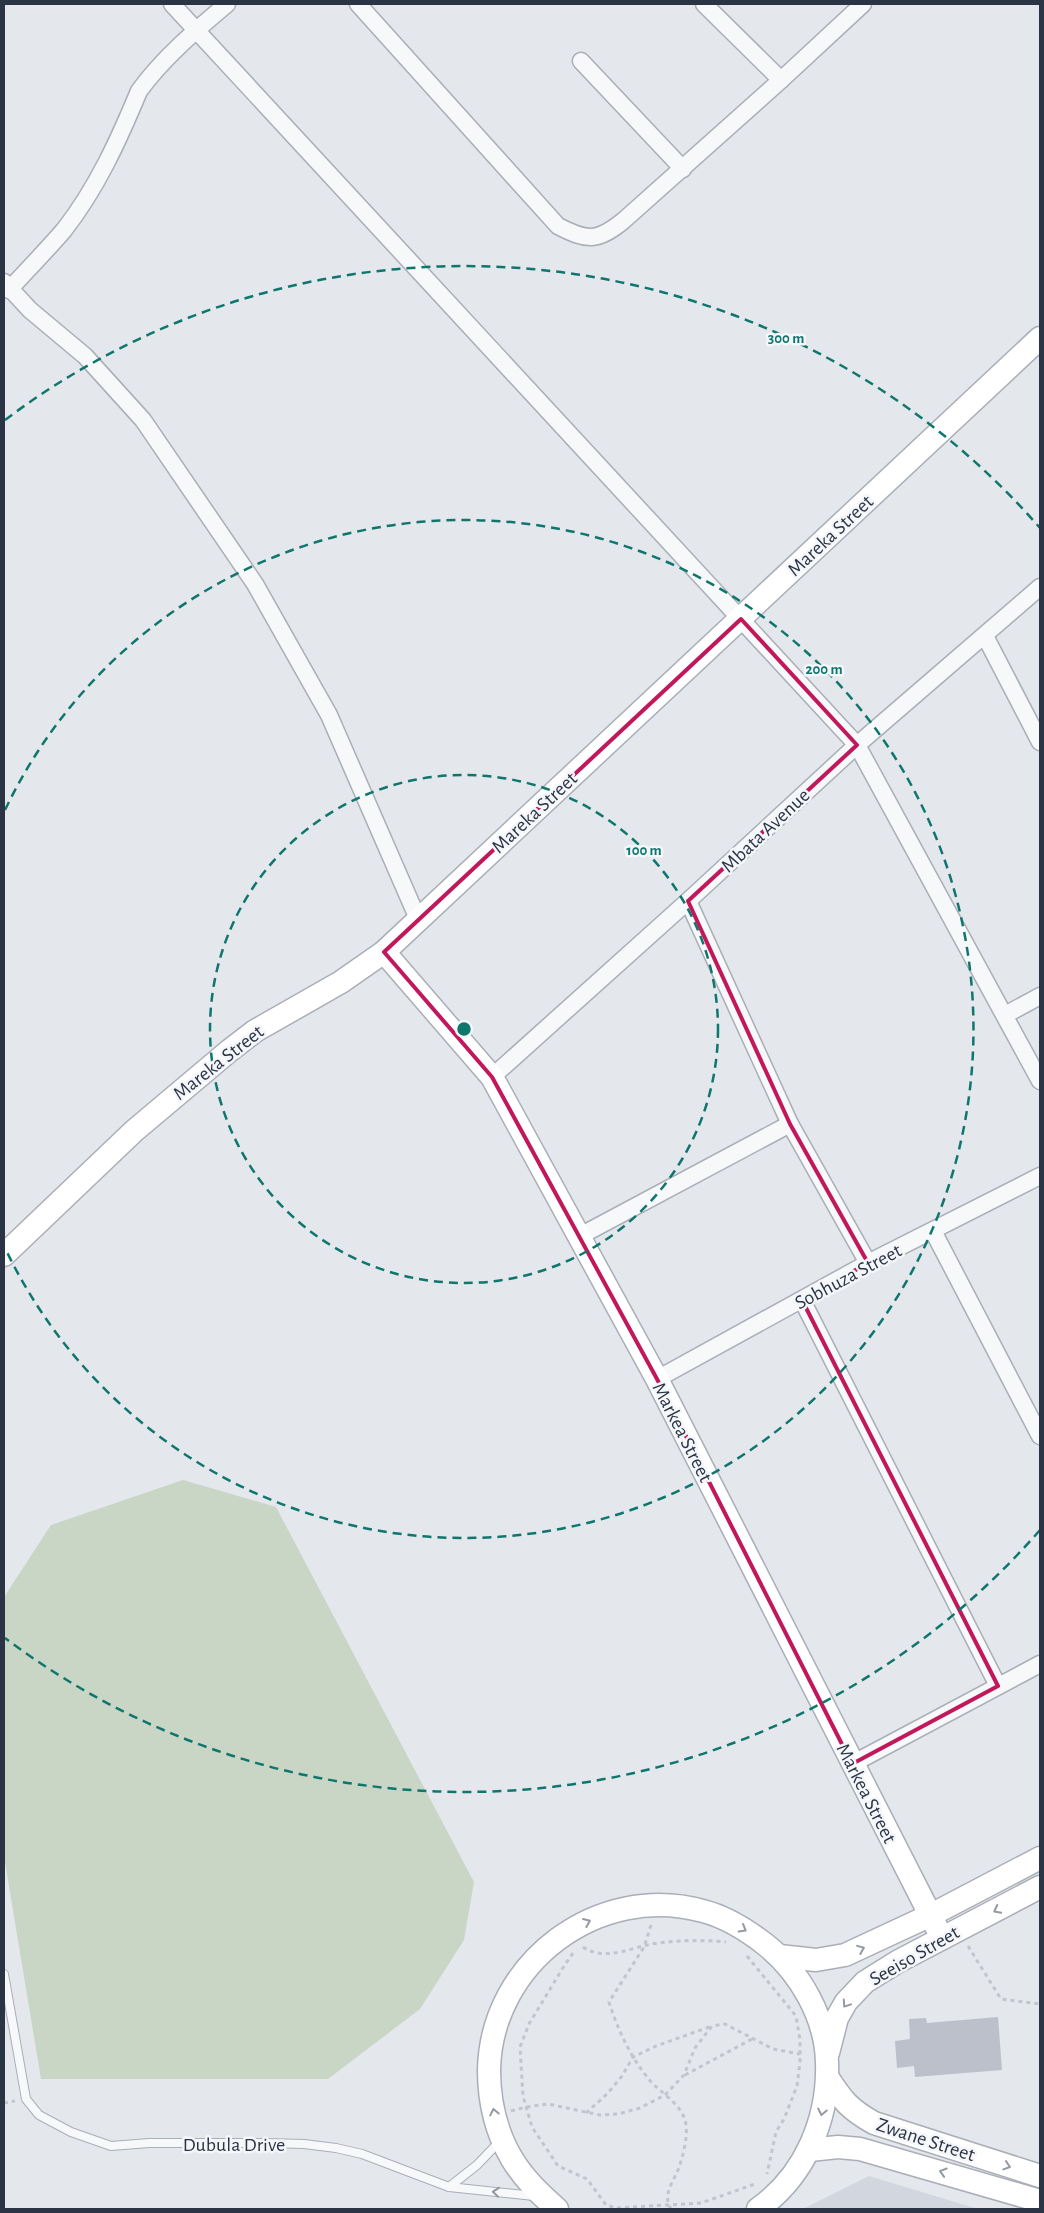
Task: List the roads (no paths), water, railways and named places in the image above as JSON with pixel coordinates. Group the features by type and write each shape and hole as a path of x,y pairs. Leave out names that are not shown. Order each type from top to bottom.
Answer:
{"street":[{"path":"172,4 857,745 1040,1081"},
{"path":"227,4 196,30 139,91 109,160 84,200 64,229 6,286 30,310 85,356 143,420 255,584 329,715 418,919"},
{"path":"358,4 558,226 573,234 586,237 606,234 684,169 863,4"},
{"path":"704,4 782,80"},
{"path":"581,61 684,169"},
{"name":"Mareka Street","path":"4,1255 134,1131 214,1063 255,1031 341,982 384,952 1040,338"},
{"name":"Mbata Avenue","path":"492,1077 688,901 857,745 1040,587"},
{"path":"985,636 1040,742"},
{"path":"688,901 790,1124 868,1263"},
{"name":"Markea Street","path":"384,952 492,1077 578,1238 657,1379 942,1938"},
{"path":"1005,1015 1040,996"},
{"path":"578,1238 790,1124"},
{"name":"Sobhuza Street","path":"657,1379 868,1263 1040,1176"},
{"path":"933,1231 1040,1436"},
{"path":"802,1300 998,1686"},
{"path":"852,1764 1040,1664"},
{"name":"Seeiso Street","path":"779,1956 816,1960 845,1955 931,1915 1040,1858"},
{"name":"Seeiso Street","path":"827,2068 837,2018 846,2002 865,1982 897,1962 1040,1887"},
{"path":"551,2203 532,2187 512,2160 494,2117 489,2086 490,2055 496,2024 508,1996 525,1970 546,1947 571,1929 613,1911 658,1905 702,1911 744,1928 779,1956 803,1986 819,2020 827,2068 823,2115 810,2150 792,2177 770,2201 758,2209"},
{"name":"Zwane Street","path":"827,2068 844,2102 855,2112 874,2123 1040,2176"},
{"name":"Zwane Street","path":"810,2150 838,2147 860,2149 1040,2201"}],"lane":[{"name":"Dubula Drive","path":"4,1974 26,2099 39,2116 71,2132 111,2146 149,2143 312,2145 362,2154 449,2187 551,2203"},
{"path":"449,2187 477,2165 502,2139"}]}
